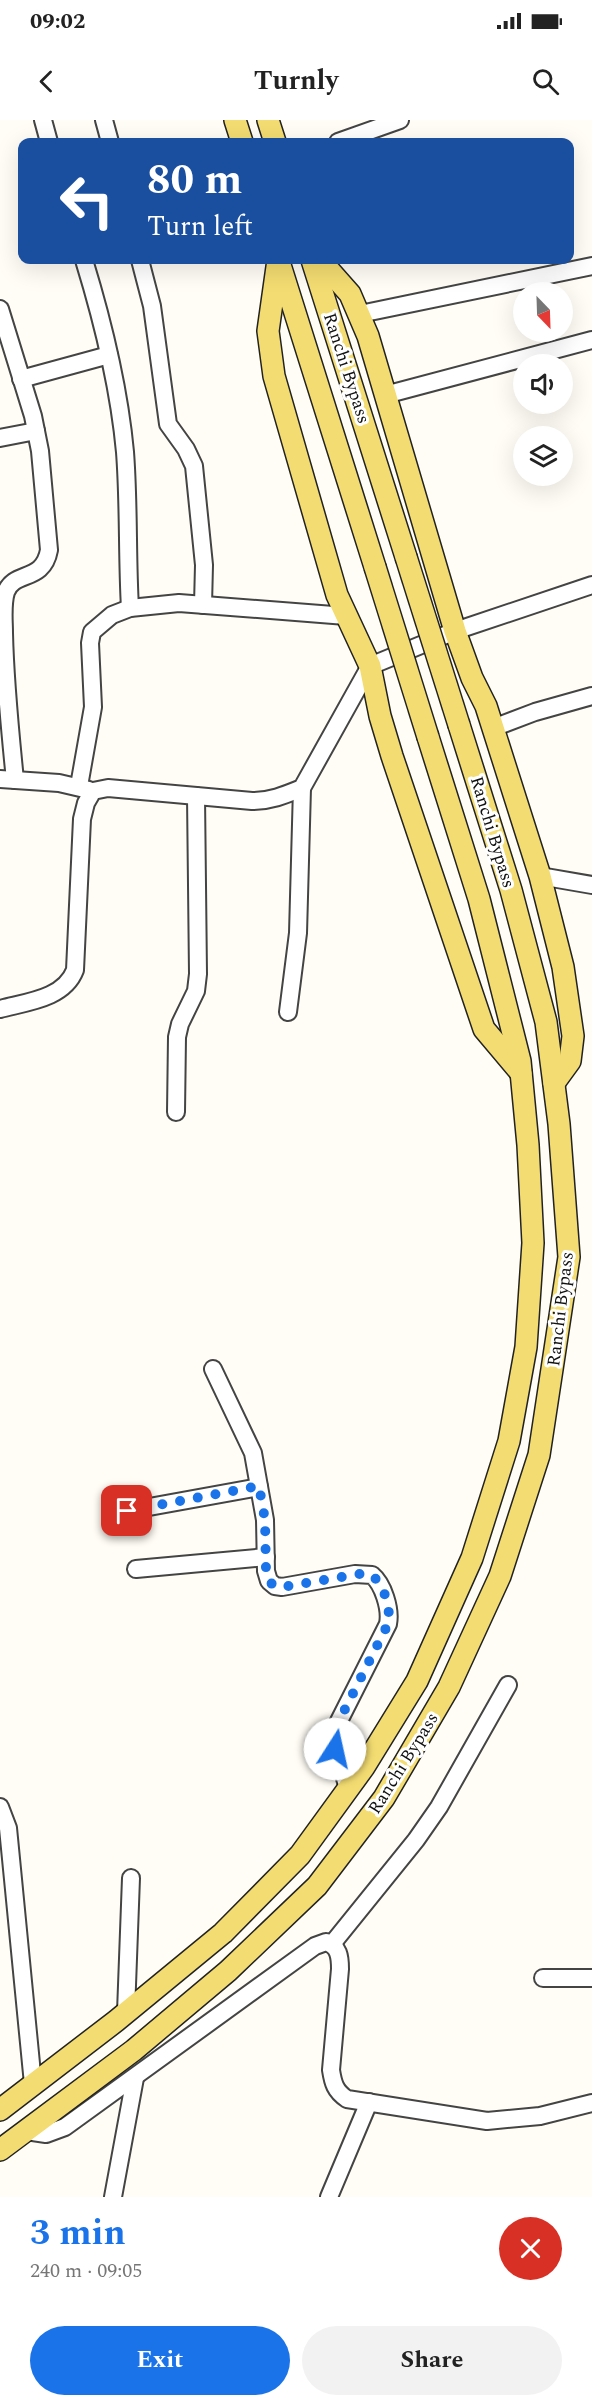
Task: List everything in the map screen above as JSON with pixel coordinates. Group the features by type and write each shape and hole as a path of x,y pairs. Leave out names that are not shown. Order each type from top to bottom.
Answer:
{"main road":[{"path":"235,120 241,138"},
{"path":"268,120 274,138"},
{"path":"277,264 268,331 274,376 338,595 370,666 380,716 392,756 484,1029 521,1074"},
{"name":"Ranchi Bypass","path":"0,2110 223,1933 300,1855 348,1788 417,1682 472,1558 509,1441 526,1347 533,1243 528,1144 521,1074 506,1001 479,899 279,264"},
{"name":"Ranchi Bypass","path":"0,2150 134,2050 228,1971 317,1886 384,1798 449,1688 500,1576 539,1455 568,1257 559,1124 546,1022 514,901 313,264"},
{"path":"324,264 350,294 360,314 439,570 455,631 493,728 540,876 562,967 573,1036 570,1061 554,1083"}],"street":[{"path":"43,120 48,138"},
{"path":"104,120 109,138"},
{"path":"349,138 400,120"},
{"path":"85,264 100,312 125,453 130,608"},
{"path":"141,264 152,306 168,424 186,449 194,466 204,564 203,605"},
{"path":"360,314 592,266"},
{"path":"0,309 36,431 49,550 48,559 40,570 11,585 4,605 7,779 86,789 108,788 269,801 302,788"},
{"path":"385,395 592,340"},
{"path":"21,378 109,355"},
{"path":"0,438 36,431"},
{"path":"288,1012 298,933 302,788 370,666 455,631 592,585"},
{"path":"0,1009 51,995 71,980 75,970 82,819 86,803 93,707 90,644 92,632 112,615 130,608 179,603 346,616"},
{"path":"493,728 535,712 590,697 592,714"},
{"path":"176,1112 177,1037 180,1024 196,991 198,974 196,796"},
{"path":"540,876 592,885"},
{"path":"213,1369 253,1453 265,1520 269,1581 274,1586 282,1587 366,1573 376,1578 386,1603 390,1617 388,1624 336,1727 333,1740 348,1788"},
{"path":"127,1511 259,1486"},
{"path":"136,1569 266,1557"},
{"path":"332,1944 416,1840 439,1807 508,1685"},
{"path":"0,1807 8,1828 33,2084"},
{"path":"126,2012 131,1878"},
{"path":"26,2131 53,2133 65,2127 315,1946 326,1942 332,1944 339,1956 340,1970 331,2070 338,2093 347,2099 487,2121 540,2116 592,2103"},
{"path":"543,1978 592,1978"},
{"path":"113,2197 135,2078"},
{"path":"329,2197 369,2102"}],"route":[{"path":"127,1511 259,1486 265,1520 266,1571 269,1581 274,1586 282,1587 366,1573 376,1578 390,1617 336,1727 333,1740 335,1749"}]}
